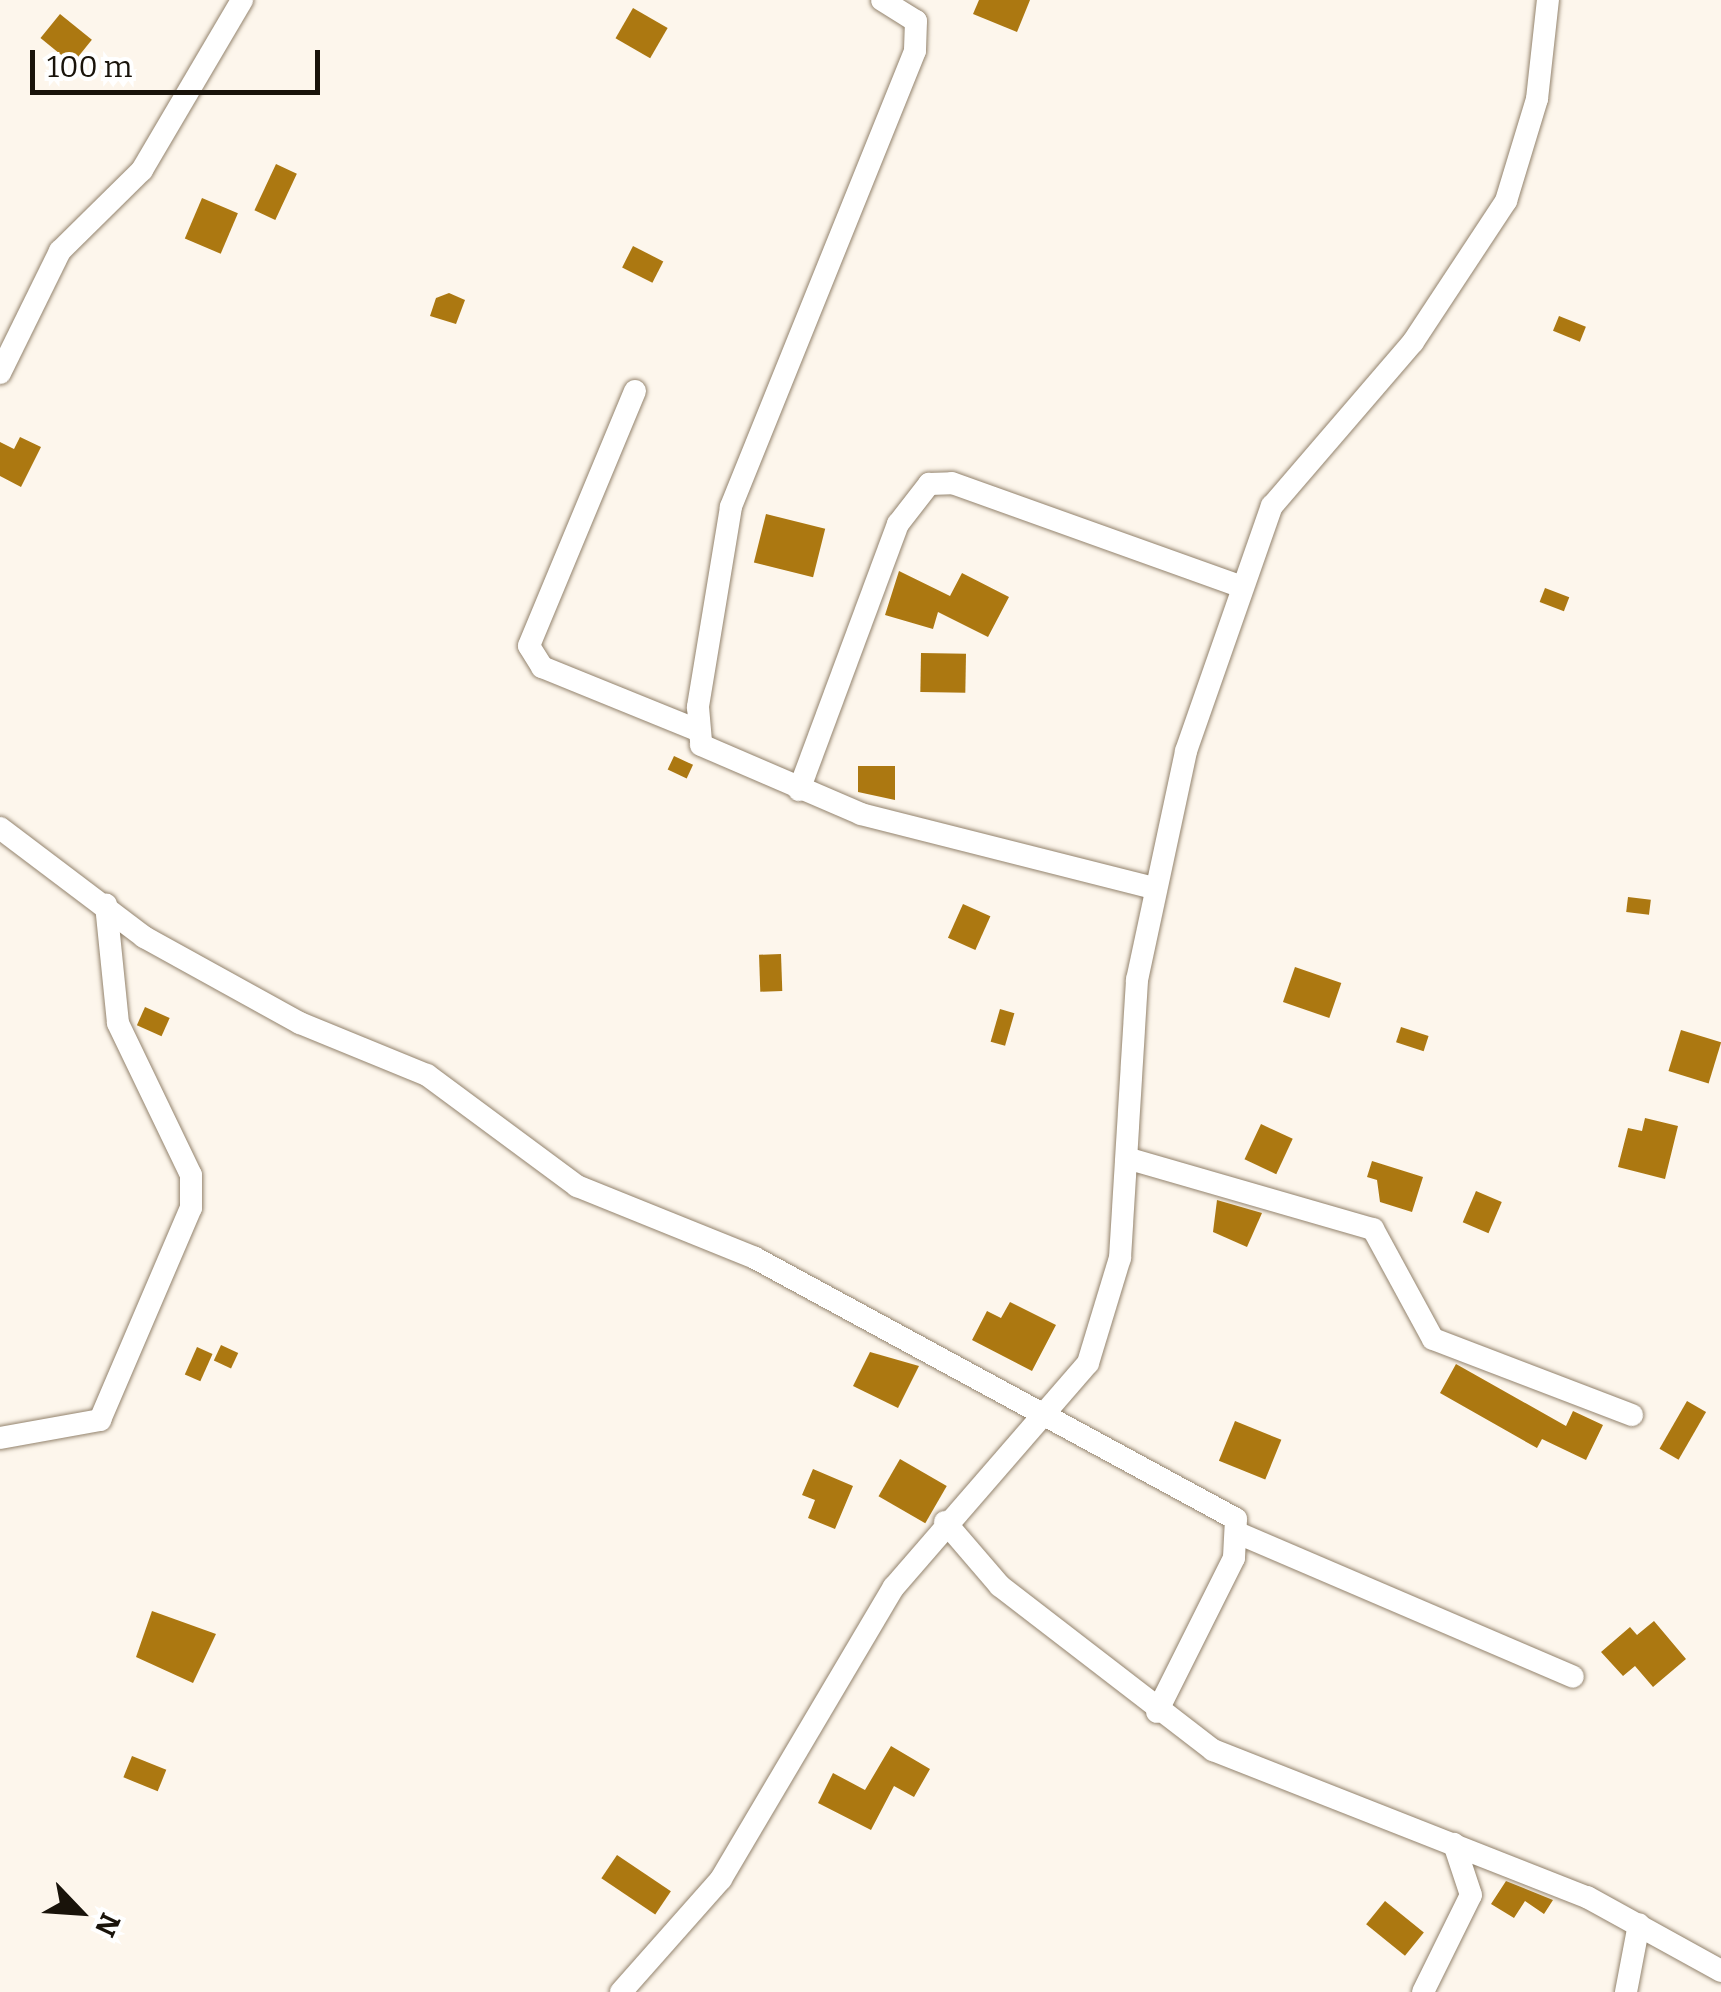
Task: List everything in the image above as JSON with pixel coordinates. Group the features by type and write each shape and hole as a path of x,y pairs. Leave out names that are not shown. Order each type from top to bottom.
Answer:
{"street":[{"path":"0,373 60,251 142,170 242,0"},
{"path":"697,730 731,507 915,51 916,21 882,0"},
{"path":"621,1992 721,1879 814,1709 946,1522 1088,1363 1106,1319 1130,1159 1132,1028 1154,888 1186,750 1242,587 1282,490 1413,342 1506,200 1537,99 1548,0"},
{"path":"635,391 529,646 557,674 697,730 711,754 799,790 1154,888"},
{"path":"799,790 898,524 929,484 952,483 1242,587"},
{"path":"0,828 106,905 249,998 428,1076 577,1186 755,1258 1040,1418 1219,1508 1240,1534 1573,1677"},
{"path":"0,1438 100,1420 191,1208 191,1174 118,1023 106,905"},
{"path":"1130,1159 1373,1229 1433,1339 1632,1415"},
{"path":"946,1522 1000,1586 1157,1712 1274,1780 1454,1844 1638,1924 1721,1971"},
{"path":"1157,1712 1240,1534"},
{"path":"1423,1992 1471,1896 1454,1844"},
{"path":"1626,1992 1638,1924"}],"building":[{"path":"979,0 1030,0 1017,32 973,14"},
{"path":"633,8 668,28 650,58 616,38"},
{"path":"60,14 92,40 72,64 40,38"},
{"path":"276,164 297,174 275,220 254,210"},
{"path":"202,198 238,213 221,254 185,239"},
{"path":"633,246 663,261 652,283 622,267"},
{"path":"449,293 465,300 456,324 430,316 436,298"},
{"path":"1559,316 1586,327 1580,342 1553,331"},
{"path":"20,437 41,447 21,487 0,476 0,442 14,449"},
{"path":"766,514 825,529 813,577 754,563"},
{"path":"899,571 950,596 962,573 1009,597 988,637 938,612 933,629 885,615"},
{"path":"1545,588 1569,597 1564,611 1540,602"},
{"path":"921,653 966,654 965,693 920,692"},
{"path":"674,756 693,765 687,778 668,770"},
{"path":"858,766 895,766 895,800 858,792"},
{"path":"1628,897 1651,900 1649,915 1626,912"},
{"path":"963,904 990,916 975,950 948,938"},
{"path":"781,954 782,991 760,992 759,955"},
{"path":"1295,967 1341,983 1329,1018 1283,1002"},
{"path":"145,1007 170,1018 162,1036 137,1025"},
{"path":"1000,1009 1014,1013 1005,1046 991,1042"},
{"path":"1401,1027 1429,1036 1424,1051 1396,1042"},
{"path":"1681,1030 1721,1042 1709,1083 1668,1071"},
{"path":"1645,1118 1678,1126 1665,1179 1618,1167 1628,1128 1642,1131"},
{"path":"1261,1124 1293,1139 1276,1174 1245,1159"},
{"path":"1372,1161 1423,1177 1412,1212 1380,1202 1377,1180 1367,1177"},
{"path":"1476,1191 1502,1202 1488,1233 1463,1222"},
{"path":"1217,1200 1262,1213 1247,1247 1213,1232"},
{"path":"1010,1302 1056,1325 1032,1371 972,1340 987,1311 1001,1318"},
{"path":"221,1345 238,1353 231,1368 214,1360"},
{"path":"197,1347 213,1354 200,1381 185,1374"},
{"path":"870,1352 919,1366 898,1408 853,1386"},
{"path":"1456,1364 1566,1426 1573,1411 1603,1425 1586,1460 1542,1439 1537,1448 1440,1393"},
{"path":"1687,1401 1706,1412 1679,1460 1660,1449"},
{"path":"1235,1421 1281,1440 1265,1480 1219,1461"},
{"path":"900,1459 947,1486 925,1523 878,1496"},
{"path":"813,1469 853,1486 835,1529 808,1518 815,1500 802,1495"},
{"path":"152,1611 216,1634 193,1683 136,1657"},
{"path":"1654,1621 1686,1659 1653,1687 1635,1666 1623,1676 1601,1652 1630,1627 1637,1635"},
{"path":"891,1746 930,1769 914,1797 894,1786 871,1830 818,1803 833,1773 865,1790"},
{"path":"132,1756 166,1770 158,1791 123,1777"},
{"path":"617,1855 671,1891 655,1915 601,1878"},
{"path":"1506,1881 1553,1900 1544,1914 1525,1901 1514,1918 1491,1904"},
{"path":"1385,1901 1424,1932 1405,1956 1366,1924"}]}
